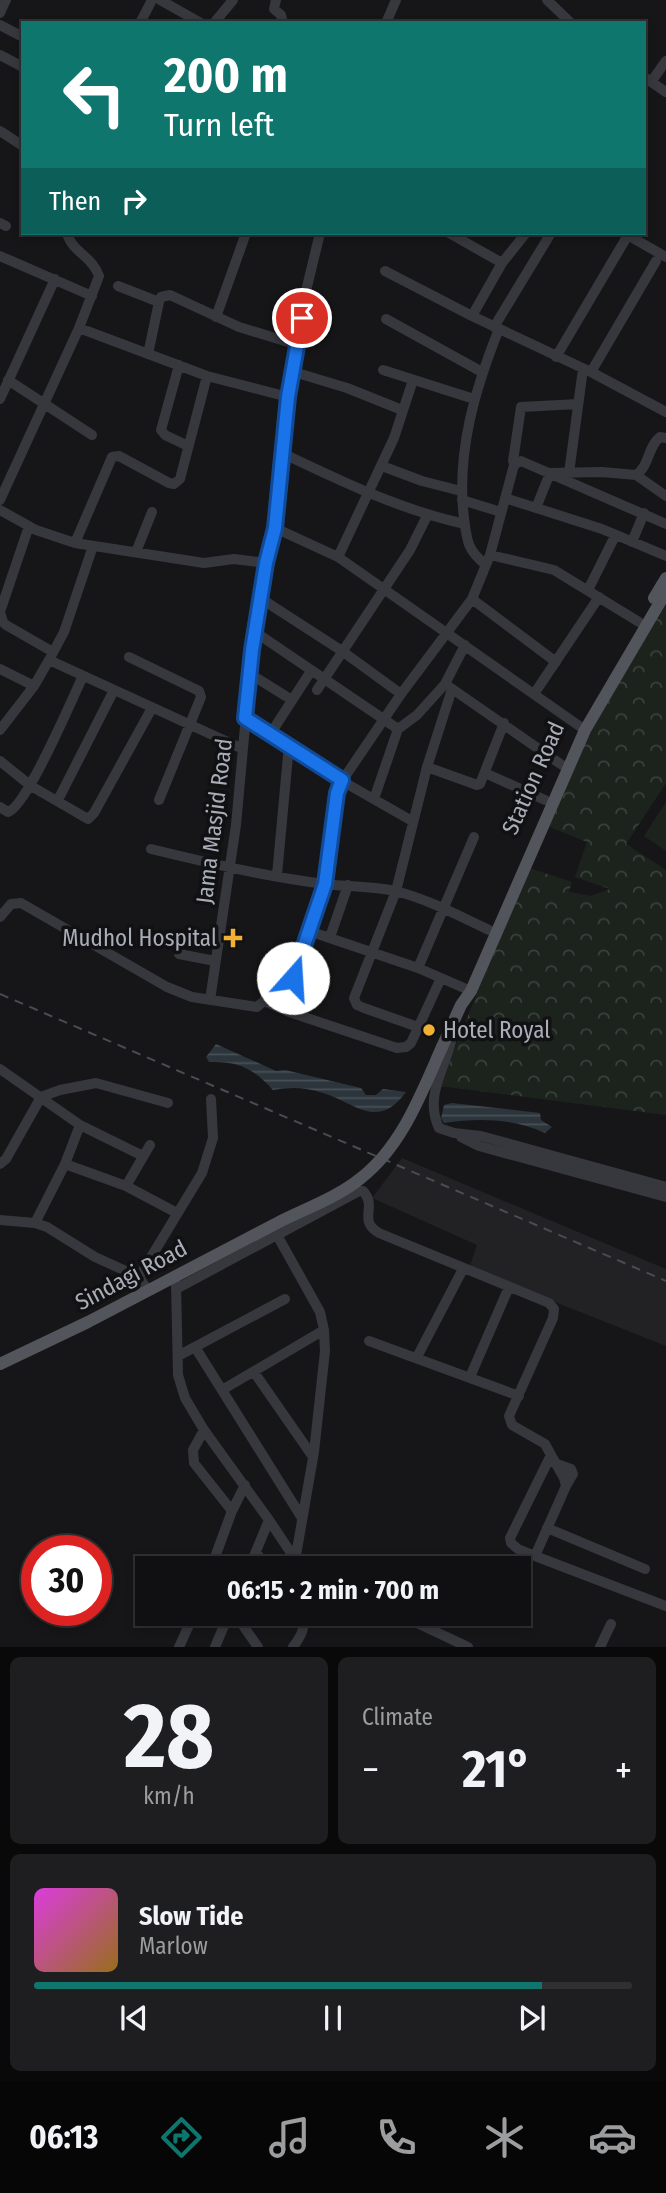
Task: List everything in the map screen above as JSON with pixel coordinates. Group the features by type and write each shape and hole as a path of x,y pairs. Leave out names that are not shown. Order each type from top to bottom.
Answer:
{"main road":[{"name":"Station Road","path":"281,1222 360,1179 377,1164 398,1138 461,1005 489,930 545,800 639,622 666,578"},
{"name":"Station Road","path":"467,989 582,728 666,592"},
{"name":"Sindagi Road","path":"0,1364 281,1222"}],"street":[{"path":"0,13 6,0"},
{"path":"141,21 152,0"},
{"path":"160,0 197,21"},
{"path":"216,21 233,0"},
{"path":"276,0 274,9 281,15 282,21"},
{"path":"387,21 396,0"},
{"path":"547,0 569,21"},
{"path":"0,25 21,36"},
{"path":"0,55 21,66"},
{"path":"666,61 648,80 666,92"},
{"path":"0,131 21,145"},
{"path":"0,500 100,276 97,268 70,243 68,235"},
{"path":"216,317 245,235"},
{"name":"Jama Masjid Road","path":"210,1000 229,868 255,632 266,563 275,528 288,397 306,291 320,235"},
{"path":"453,235 502,262"},
{"path":"472,316 502,262 524,235"},
{"path":"550,235 496,328 474,399 461,467 466,540 471,551 488,560 554,570 639,622"},
{"path":"556,357 625,235"},
{"path":"569,472 587,370 661,259 627,235"},
{"path":"0,256 92,296"},
{"path":"386,271 666,412"},
{"path":"0,399 55,279"},
{"path":"118,286 159,302"},
{"path":"148,354 159,302 161,297 170,295 239,327 298,345"},
{"path":"386,319 482,372"},
{"path":"79,328 207,376 288,397"},
{"path":"179,365 162,430 165,435 188,446"},
{"path":"383,370 474,399"},
{"path":"293,372 347,388 402,410"},
{"path":"75,544 112,457 119,456 174,484 180,479 207,376"},
{"path":"8,380 92,435"},
{"path":"338,557 383,466 413,380"},
{"path":"513,461 521,407 579,404"},
{"path":"636,475 642,471 655,440 660,437 666,439"},
{"path":"282,453 427,516 465,524"},
{"path":"0,917 11,904 21,902 166,987 192,997 257,1007 264,1000 273,980 289,983 291,981 325,884 335,805 342,780 401,694 472,599 488,560 516,462 521,461 666,524"},
{"path":"383,466 501,512"},
{"path":"550,473 602,472 636,475 666,496"},
{"path":"536,508 550,473"},
{"path":"505,498 666,556"},
{"path":"0,510 29,526 75,544 204,563 234,559 266,563"},
{"path":"136,552 152,512"},
{"path":"632,542 644,513"},
{"path":"317,690 410,550 427,516"},
{"path":"29,526 0,612 2,622 83,676 243,749"},
{"path":"275,528 338,557 582,728"},
{"path":"588,590 615,536"},
{"path":"0,730 34,686 64,632 93,545"},
{"path":"534,694 599,597"},
{"path":"260,598 342,650 401,694"},
{"path":"472,599 556,662"},
{"path":"255,632 398,729"},
{"path":"418,1027 354,1002 396,891 449,686 465,645"},
{"path":"130,657 199,691 201,697 159,800"},
{"path":"0,669 34,686"},
{"path":"271,733 311,671"},
{"path":"250,674 292,700"},
{"path":"0,807 8,812 15,810 31,786 83,676"},
{"path":"449,686 562,765"},
{"path":"373,794 398,729 449,686"},
{"path":"58,800 114,690"},
{"path":"0,761 31,786 58,800 83,818 91,817 152,708"},
{"path":"245,718 342,780 373,794 412,821"},
{"path":"428,767 477,785 483,780 504,723"},
{"path":"276,876 289,745"},
{"path":"485,773 545,800"},
{"path":"418,968 474,837"},
{"path":"151,849 229,868 325,884 396,891 489,930"},
{"path":"330,937 348,886"},
{"path":"309,931 372,951 467,989"},
{"path":"179,954 215,961"},
{"path":"264,1000 289,1012 397,1048 406,1047 441,978"},
{"path":"455,1018 453,1042 433,1094 437,1126 443,1131 481,1136 666,1187"},
{"path":"0,1069 80,1125 143,1156"},
{"path":"0,1164 6,1159 41,1097 76,1085 96,1083 168,1103"},
{"path":"139,1277 210,1154 213,1138 211,1099"},
{"path":"36,1223 65,1164 80,1125"},
{"path":"454,1133 479,1146 666,1197"},
{"path":"126,1186 149,1144"},
{"path":"65,1164 126,1186 177,1213"},
{"path":"176,1289 363,1191 369,1199 369,1227 463,1269 549,1303 554,1309 553,1318 509,1416 512,1425 545,1444 551,1461 565,1478 566,1486 535,1556"},
{"path":"0,1220 36,1223 57,1232 96,1257 139,1277 148,1291"},
{"path":"276,1235 320,1312 324,1330 325,1352 299,1556"},
{"path":"417,1357 463,1269"},
{"path":"175,1275 178,1375 185,1398 204,1430 270,1520 292,1556"},
{"path":"470,1377 509,1287"},
{"path":"178,1356 285,1299"},
{"path":"222,1390 324,1330"},
{"path":"369,1341 519,1396"},
{"path":"195,1347 302,1518"},
{"path":"254,1372 313,1457"},
{"path":"204,1430 193,1450 194,1463 232,1511"},
{"path":"551,1461 510,1538 513,1547 666,1606"},
{"path":"215,1556 245,1485"},
{"path":"254,1556 270,1520"},
{"path":"547,1528 645,1569"},
{"path":"256,1552 259,1556"},
{"path":"600,1647 611,1624"},
{"path":"179,1647 189,1626"},
{"path":"215,1647 226,1626"},
{"path":"241,1626 258,1647"},
{"path":"293,1647 303,1632 303,1626"},
{"path":"420,1626 452,1644 468,1647"}],"shaded area":[{"path":"216,1044 276,1071 285,1070 361,1088 366,1095 376,1095 383,1089 406,1092 395,1104 376,1112 366,1111 335,1097 310,1090 273,1090 259,1076 244,1067 209,1062 206,1057"},
{"path":"452,1103 540,1113 541,1120 552,1127 545,1133 521,1124 495,1120 444,1123 441,1118 444,1105"},
{"path":"402,1158 666,1269 666,1346 469,1268 477,1245 372,1198"}],"green space":[{"path":"666,603 666,783 626,844 666,870 666,1115 439,1086 529,868 572,882 569,892 591,896 610,889 575,877 587,842 547,826 586,740"},
{"path":"666,802 666,851 644,836"}],"railway":[{"path":"0,994 666,1281"}],"place":[{"name":"Mudhol Hospital","path":"233,938"},
{"name":"Hotel Royal","path":"429,1030"}],"route":[{"path":"293,978 325,884 337,793 342,780 245,718 252,650 266,563 275,528 288,397 302,318"}]}
